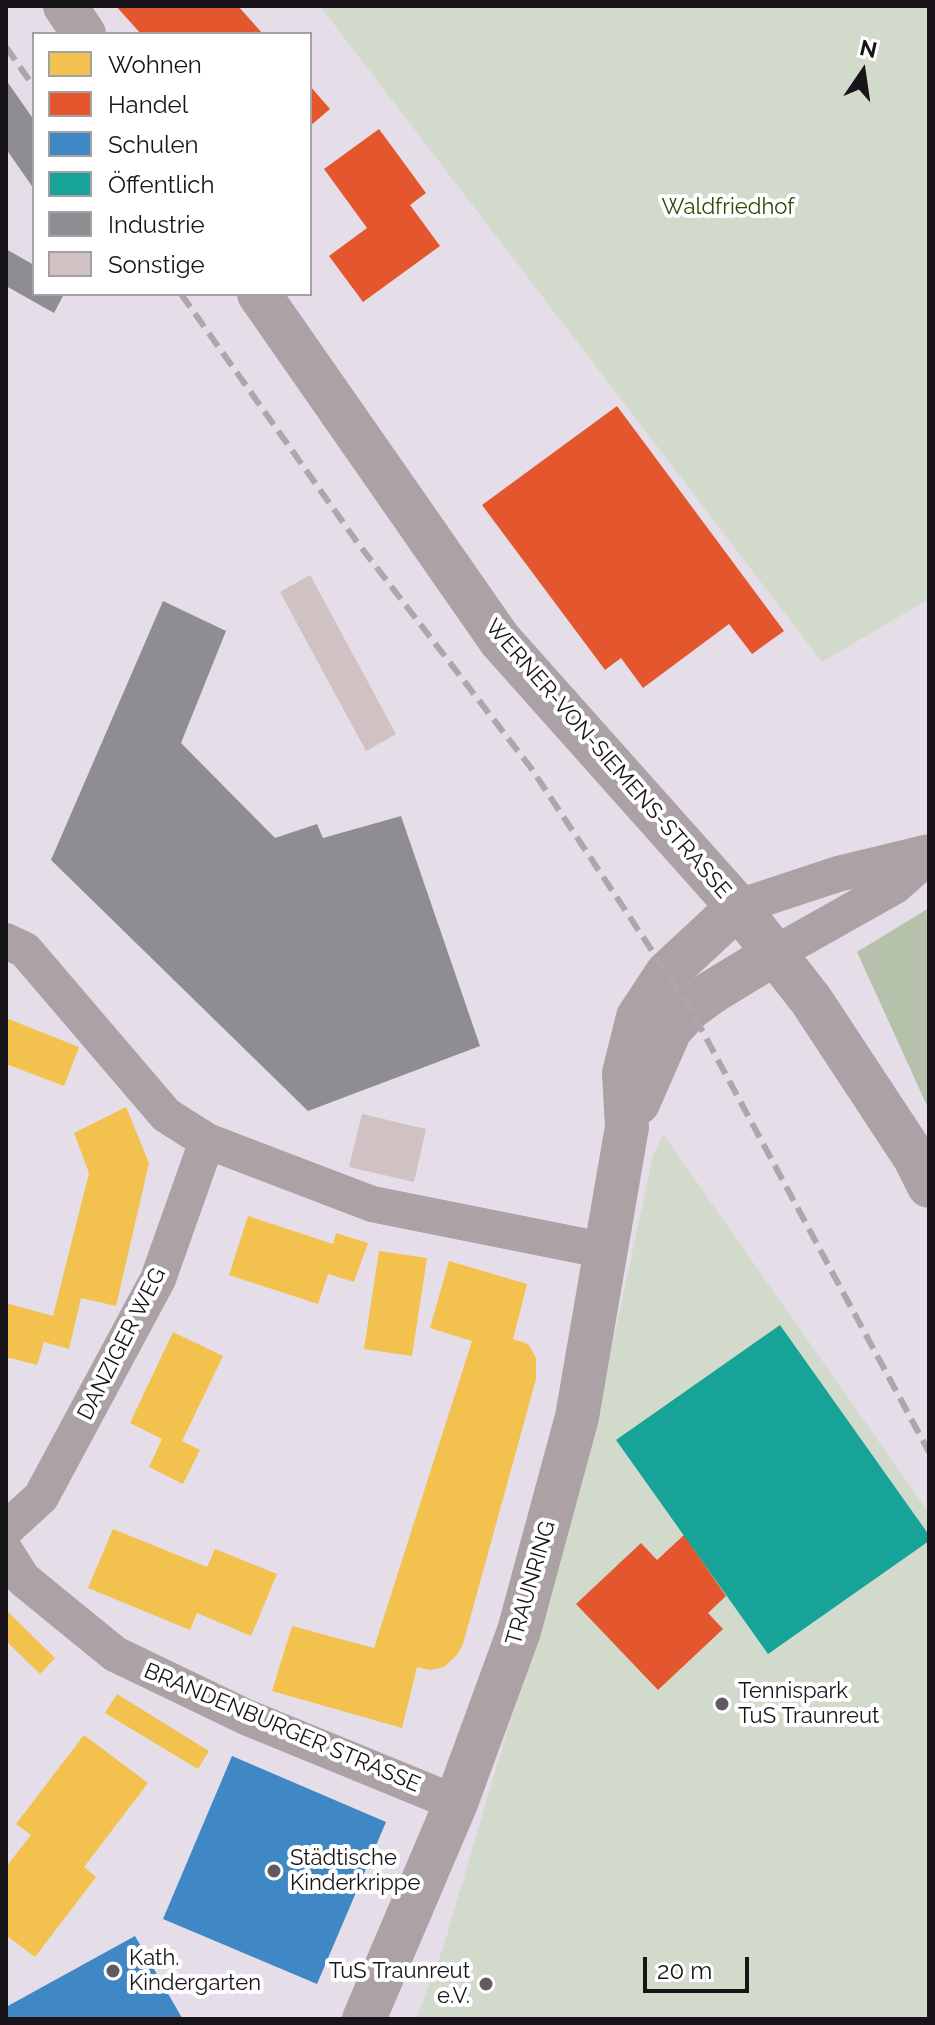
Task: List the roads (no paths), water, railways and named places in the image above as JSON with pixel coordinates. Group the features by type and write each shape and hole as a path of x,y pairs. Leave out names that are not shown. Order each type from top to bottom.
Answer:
{"street":[{"path":"65,6 83,32"},
{"name":"WERNER-VON-SIEMENS-STRASSE","path":"260,296 500,640 776,953 824,1018 915,1158 929,1186"},
{"path":"738,907 838,874 929,854"},
{"path":"776,953 895,886 929,854"},
{"name":"TRAUNRING","path":"364,2019 456,1803 523,1616 577,1417 627,1127 624,1073 638,1017 667,973 738,907"},
{"path":"6,941 25,950 166,1115 207,1141 372,1204 607,1251"},
{"name":"TRAUNRING","path":"627,1127 670,1030 690,1008 712,992 776,953"},
{"name":"DANZIGER WEG","path":"6,1529 41,1497 158,1279 207,1141"},
{"name":"BRANDENBURGER STRASSE","path":"6,1552 23,1579 115,1654 246,1717 456,1803"}],"railway":[{"path":"6,47 32,84"},
{"path":"182,296 357,542 531,768 690,1008 929,1452"}],"place":[{"name":"Tennispark TuS Traunreut","path":"722,1704"},
{"name":"Städtische Kinderkrippe","path":"274,1871"},
{"name":"Kath. Kindergarten","path":"113,1971"},
{"name":"TuS Traunreut e.V.","path":"486,1984"}],"park label":[{"name":"Waldfriedhof","path":"728,207"}]}
